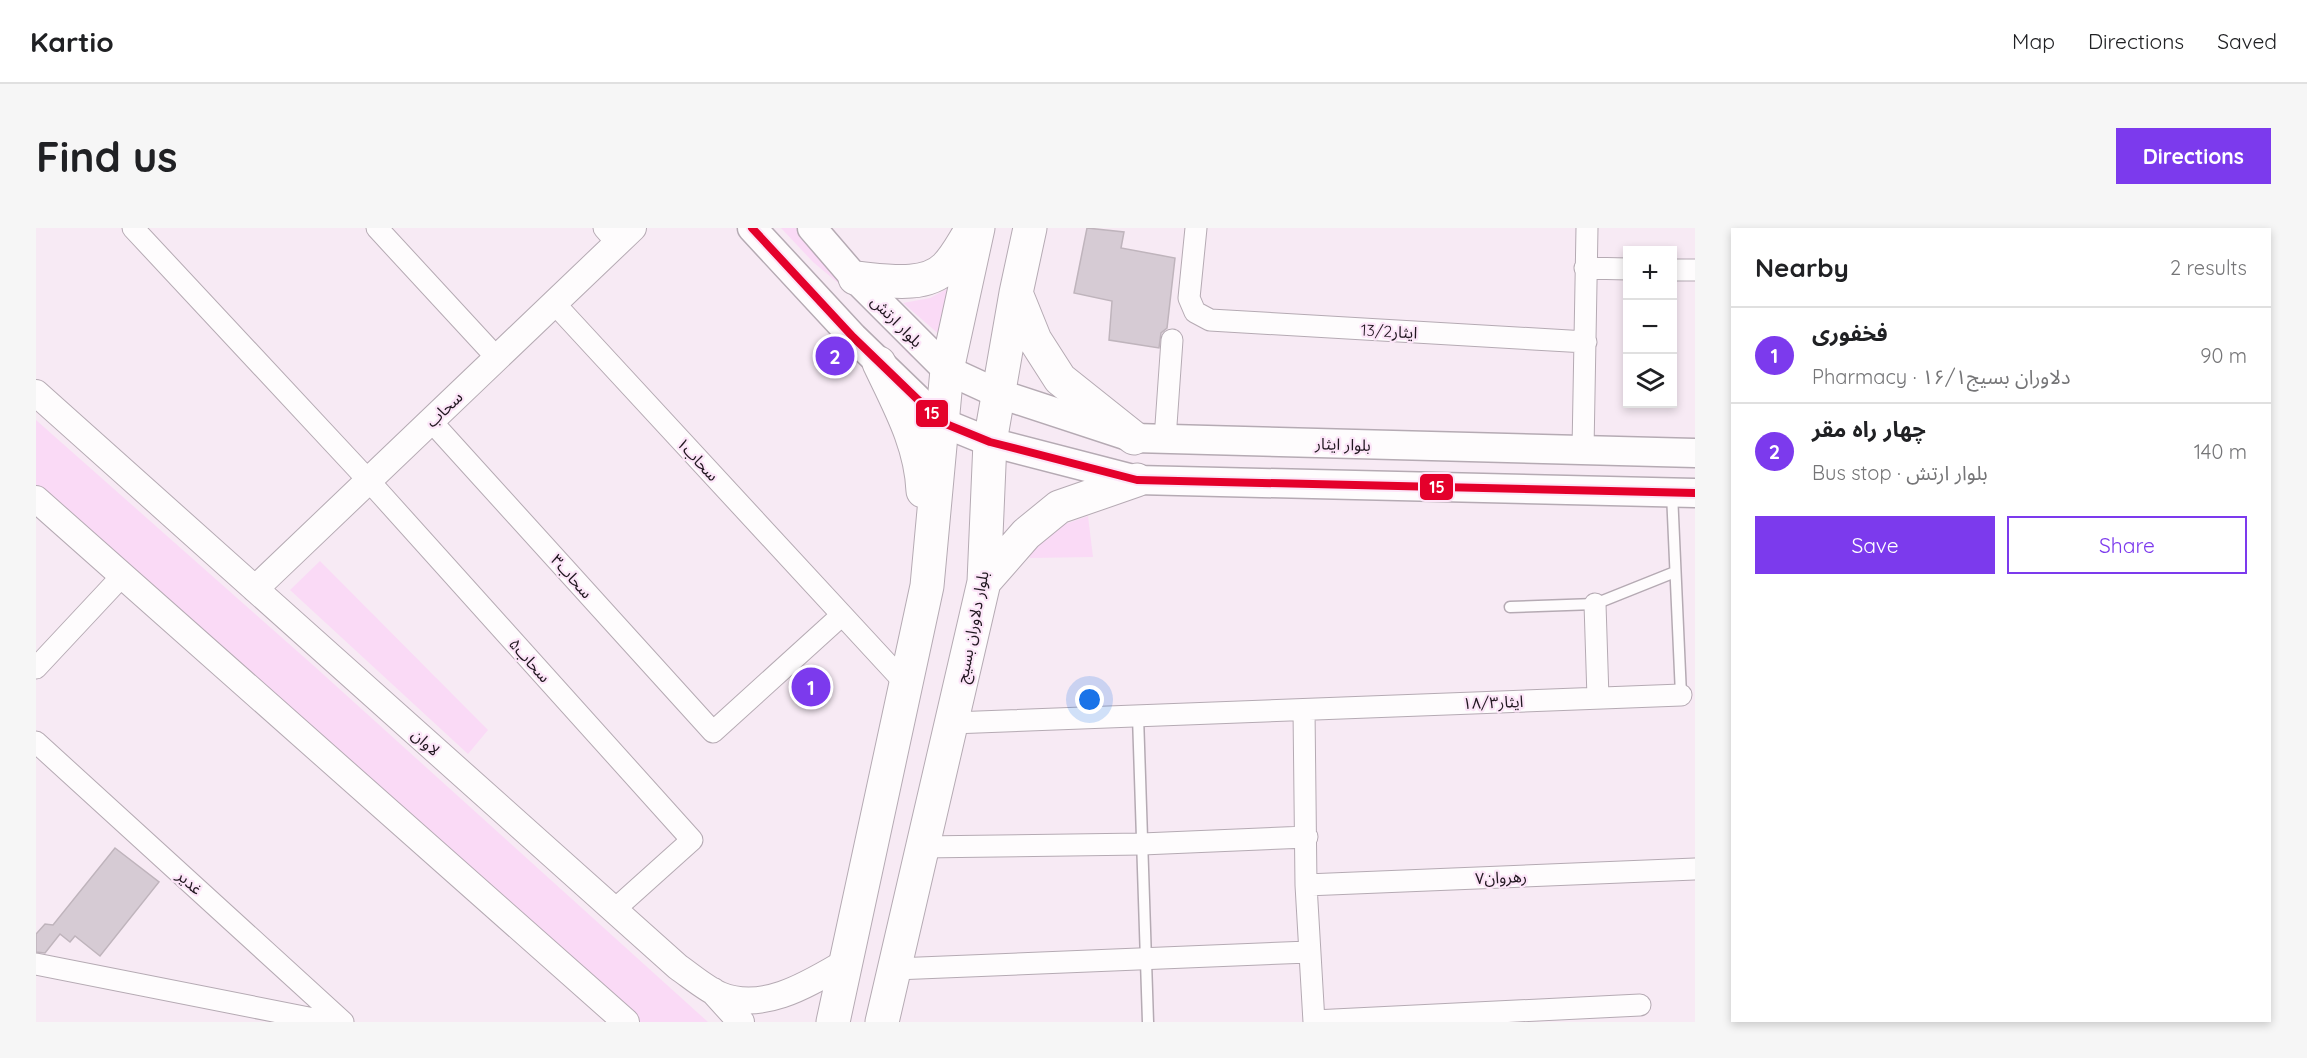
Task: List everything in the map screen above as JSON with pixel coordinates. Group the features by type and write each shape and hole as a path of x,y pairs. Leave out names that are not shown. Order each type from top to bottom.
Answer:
{"main road":[{"path":"752,228 879,363 941,422 990,442 1137,480 1683,492"},
{"name":"بلوار ارتش","path":"812,228 855,278 947,370 997,393"},
{"path":"855,278 906,282 928,277 945,269 975,228"},
{"path":"833,1022 927,586 947,370 975,228"},
{"name":"بلوار دلاوران بسیج","path":"882,1022 984,582 990,442 997,393 1030,228"},
{"path":"1016,293 1035,340 1060,379 1149,439"},
{"path":"879,363 910,427 922,469 927,586"},
{"name":"بلوار ایثار","path":"997,393 1149,439 1695,453"},
{"path":"1326,483 1327,443"},
{"path":"984,582 1026,534 1059,507 1137,480"}],"street":[{"name":"۵سحاب","path":"133,228 369,481 692,840 614,910"},
{"path":"377,228 497,358"},
{"name":"ایثار13/2","path":"1196,228 1189,298 1195,312 1210,320 1586,342"},
{"path":"1584,450 1587,228"},
{"name":"سحاب","path":"255,589 554,303 618,233"},
{"path":"1585,268 1623,269"},
{"path":"1677,270 1695,270"},
{"name":"۱سحاب","path":"554,303 906,684"},
{"path":"1149,439 1172,340"},
{"name":"لاوان","path":"36,393 678,967 721,995 757,1001 799,989 846,962"},
{"name":"۳سحاب","path":"431,421 712,732 842,615"},
{"path":"36,499 626,1022"},
{"path":"36,668 122,576"},
{"path":"1595,604 1598,698"},
{"name":"ایثار۱۸/۳","path":"952,723 1681,695"},
{"path":"1304,710 1306,885 1314,1022 1640,1005"},
{"name":"غدیر","path":"36,742 343,1022"},
{"path":"921,847 1142,844 1307,837"},
{"name":"رهروان۷","path":"1306,885 1695,869"},
{"path":"895,969 1309,952"},
{"path":"36,964 329,1022"},
{"path":"712,990 741,1022"}],"lane":[{"path":"1681,695 1675,572 1683,492"},
{"path":"1510,607 1595,604 1675,572"},
{"path":"1138,716 1148,1022"}],"shaded area":[{"path":"781,228 803,228 920,357 911,357 868,308 813,262"},
{"path":"954,285 941,336 903,303 930,298"},
{"path":"36,420 314,666 708,1022 638,1022 36,488"},
{"path":"1088,516 1093,557 1030,558 1028,550 1054,528"},
{"path":"320,561 488,730 468,754 290,590"}],"building":[{"path":"1087,228 1124,232 1121,248 1175,258 1167,328 1161,333 1159,348 1109,340 1112,301 1074,293"},
{"path":"115,848 159,882 100,956 75,936 70,942 60,934 45,953 36,952 36,934 45,924 53,925"}],"transit line":[{"name":"15","path":"752,228 853,337 941,422 990,442 1137,480 1695,493"}],"place":[{"name":"چهار راه مقر‍","path":"835,356"},
{"name":"فخفوری","path":"811,687"}]}
